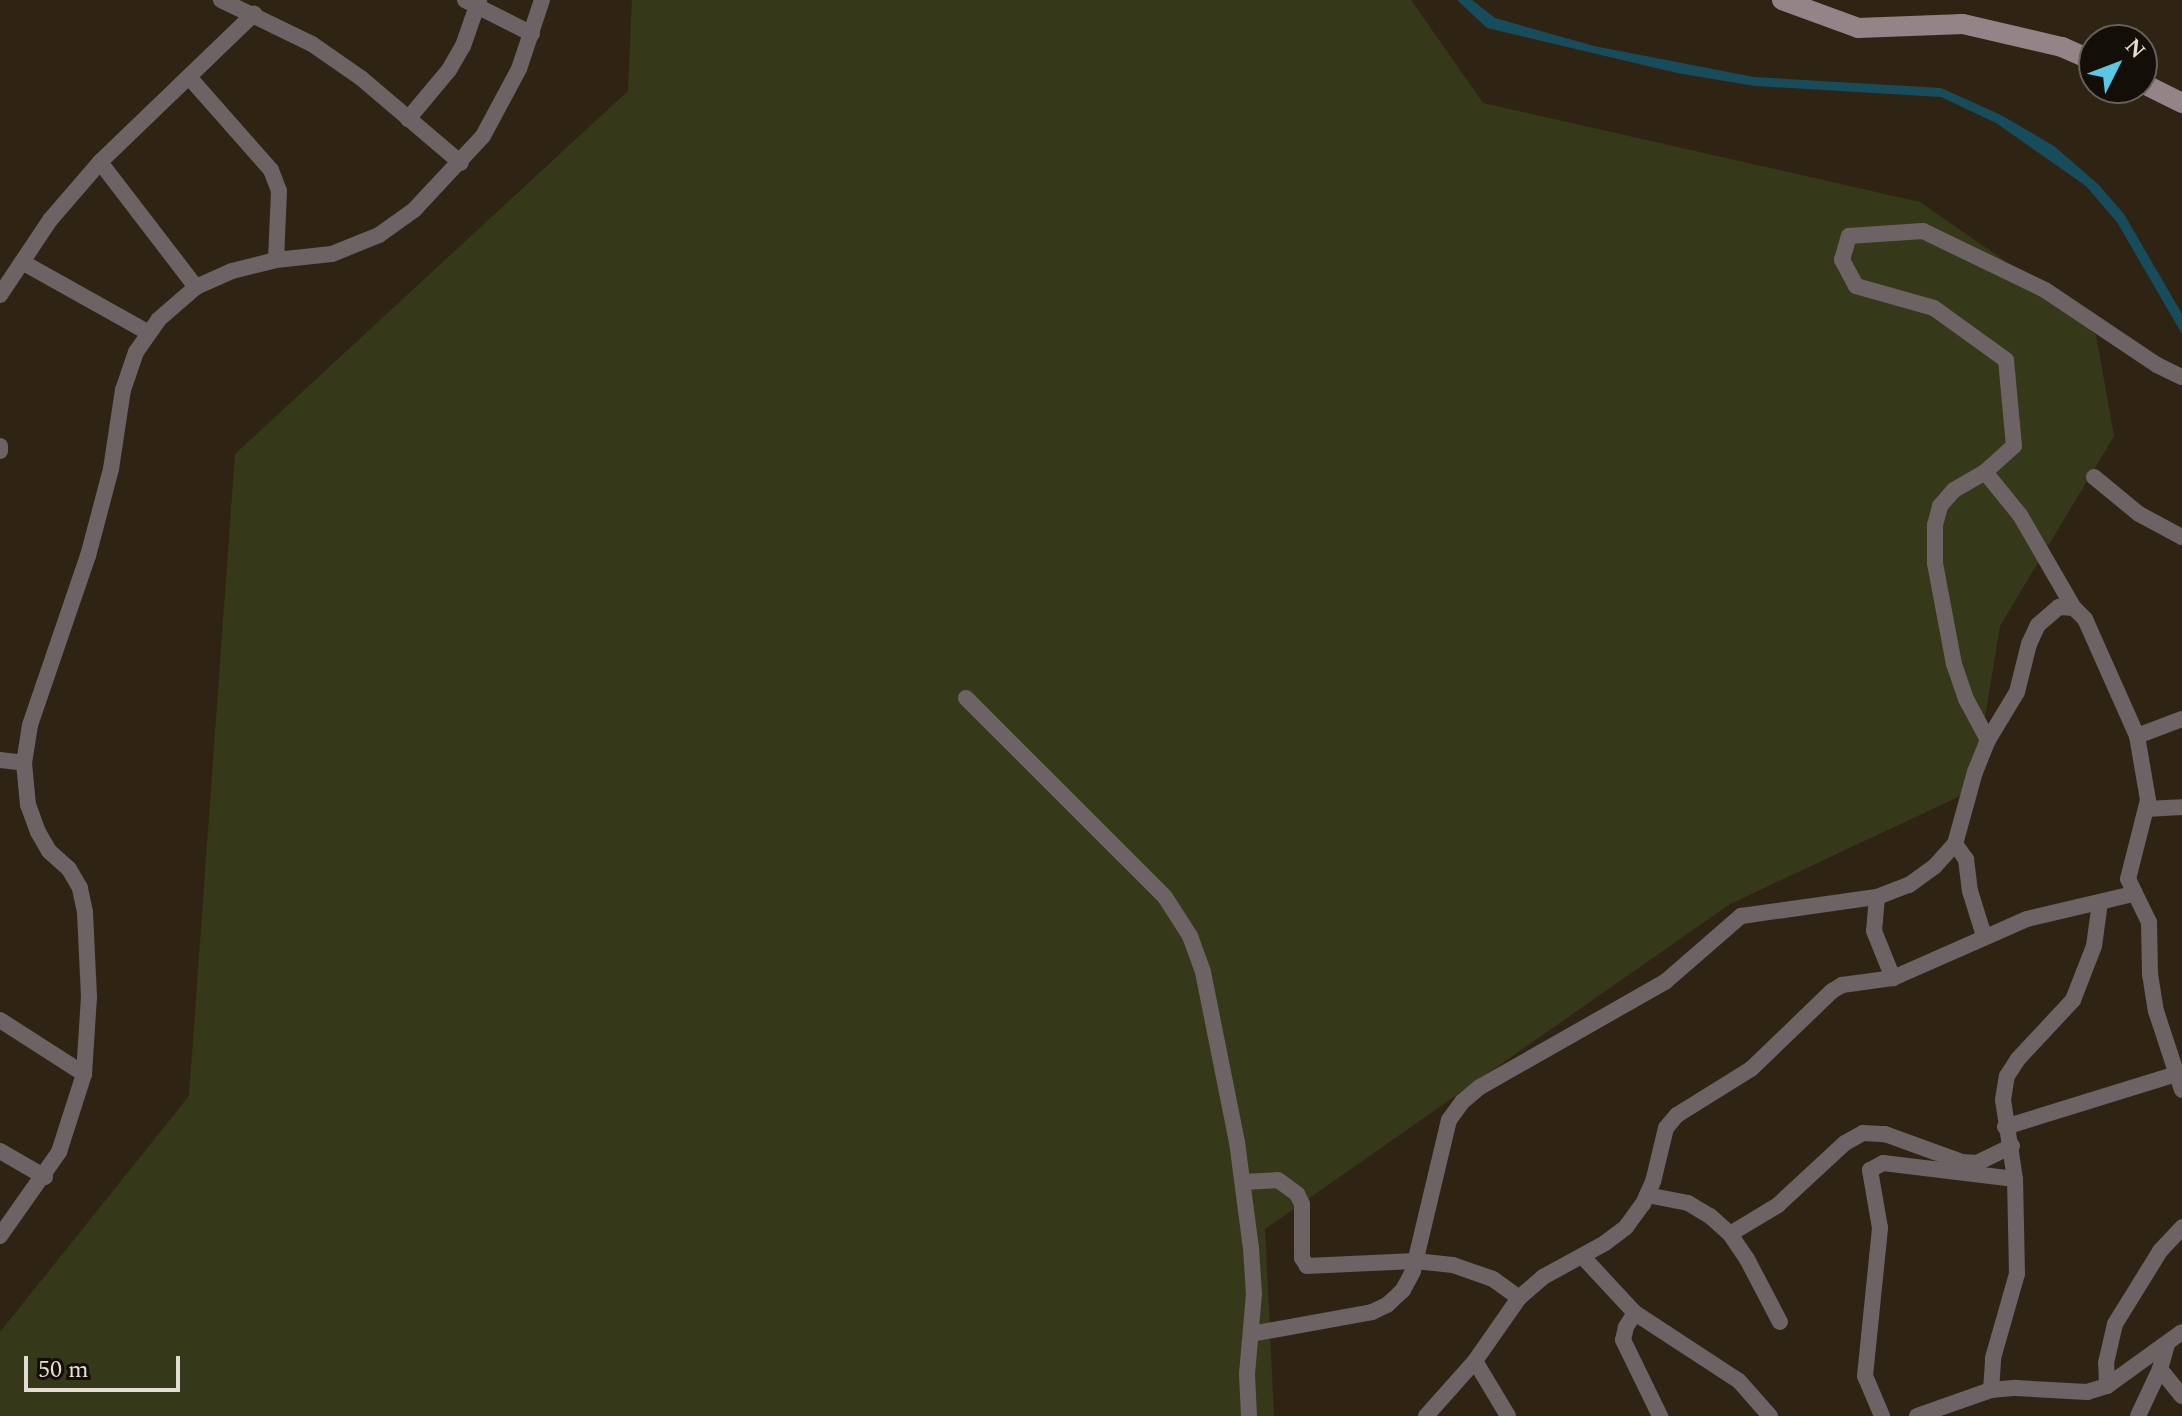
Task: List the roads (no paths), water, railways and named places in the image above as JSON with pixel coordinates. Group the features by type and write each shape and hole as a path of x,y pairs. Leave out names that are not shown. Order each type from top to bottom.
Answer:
{"street":[{"path":"221,0 312,44 361,78 461,163"},
{"path":"0,1236 45,1177 59,1152 84,1074 89,997 85,912 80,888 69,869 49,851 38,832 28,805 24,763 30,725 88,556 107,483 123,390 136,352 149,333 196,287 232,271 276,260 332,254 379,235 414,210 461,163 499,108 532,34 542,0"},
{"path":"1782,0 1858,28 1963,24 2062,47 2078,54"},
{"path":"408,119 449,70 463,46 473,2 532,34"},
{"path":"0,295 50,220 100,162 254,14"},
{"path":"189,77 271,170 279,191 276,260"},
{"path":"2158,91 2182,103"},
{"path":"100,162 196,287"},
{"path":"1988,740 1966,699 1954,664 1935,563 1935,525 1940,506 1954,490 1985,472 2014,446 2006,360 1934,308 1856,286 1842,260 1849,236 1923,231 2045,290 2157,365 2182,377"},
{"path":"22,262 149,333"},
{"path":"1985,472 2020,515 2100,647 2137,736 2145,771 2146,809 2129,865 2128,879 2149,922 2150,974 2156,1011 2179,1082 2005,1127"},
{"path":"2094,477 2139,514 2182,537"},
{"path":"1251,1334 1380,1308 1403,1290 1415,1261 1449,1120 1462,1102 1480,1087 1665,982 1741,916 1877,897 1909,885 1935,866 1955,844 1988,740 2017,692 2029,644 2038,625 2059,607 2074,608"},
{"path":"966,698 1165,897 1190,936 1203,972 1243,1182 1254,1294 1248,1414 1266,1416"},
{"path":"2137,736 2182,719"},
{"path":"0,760 24,763"},
{"path":"2146,809 2182,807"},
{"path":"1955,844 1966,859 1970,891 1984,936"},
{"path":"1426,1416 1475,1361 1519,1298 1543,1277 1626,1227 1647,1195 1666,1128 1677,1115 1751,1069 1842,985 1893,978 2027,919 2133,894"},
{"path":"1877,897 1874,931 1893,978"},
{"path":"1991,1390 1993,1358 2017,1274 2015,1179 2003,1100 2007,1076 2018,1059 2073,1000 2090,960 2100,902"},
{"path":"0,1020 84,1074"},
{"path":"1730,1234 1778,1205 1845,1143 1863,1133 1885,1134 1962,1162 1977,1163 2012,1146"},
{"path":"0,1151 45,1177"},
{"path":"1882,1416 1865,1376 1880,1228 1870,1170 1883,1163 2015,1179"},
{"path":"1243,1182 1278,1180 1297,1194 1302,1204 1302,1258 1307,1266 1415,1261 1473,1270 1519,1298"},
{"path":"1647,1195 1688,1203 1710,1216 1730,1234 1780,1322"},
{"path":"2107,1386 2106,1363 2115,1324 2160,1251 2182,1227"},
{"path":"1582,1256 1635,1313 1739,1381 1770,1416"},
{"path":"1635,1313 1626,1327 1623,1340 1660,1416"},
{"path":"1917,1416 1991,1390 2016,1388 2087,1392 2107,1386 2182,1332"},
{"path":"2138,1416 2160,1369 2167,1344"},
{"path":"1475,1361 1508,1416"},
{"path":"2160,1369 2182,1396"}],"water":[{"path":"1457,0 1472,0 1495,18 1594,46 1754,77 1941,88 2001,115 2054,146 2099,185 2124,214 2182,314 2182,334 2117,222 2086,186 1996,123 1941,97 1755,86 1677,73 1487,28"}]}
